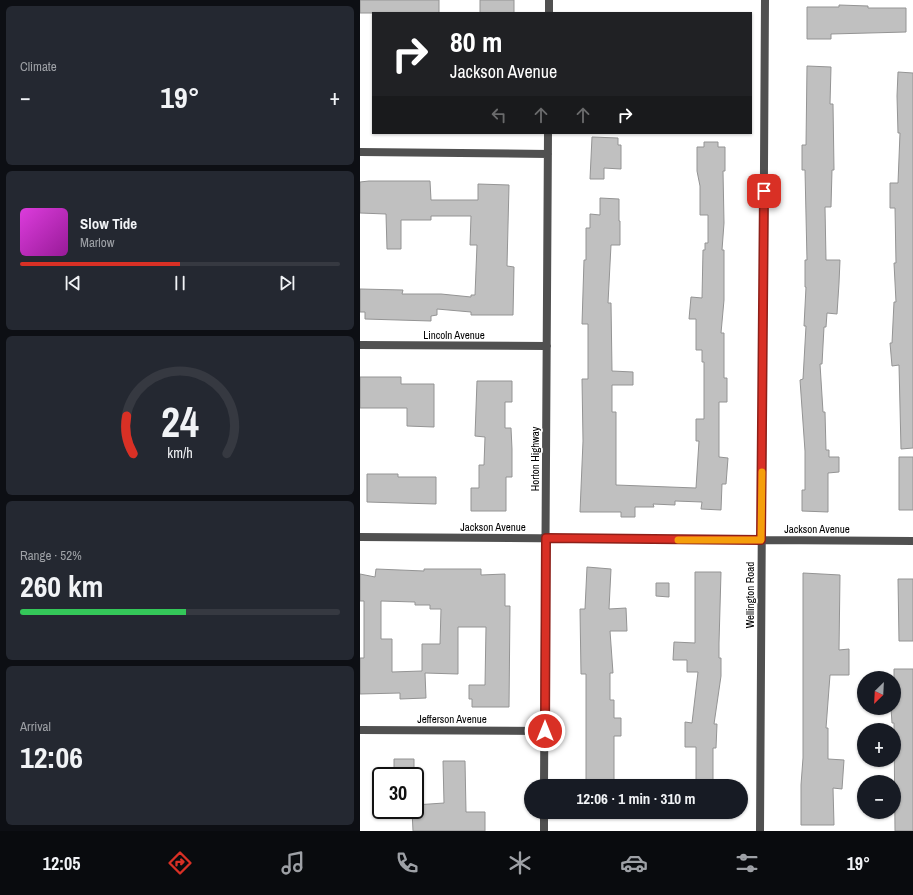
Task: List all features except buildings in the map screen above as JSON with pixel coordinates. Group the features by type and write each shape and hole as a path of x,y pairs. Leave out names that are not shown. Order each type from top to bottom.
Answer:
{"street":[{"path":"549,12 550,0"},
{"name":"Wellington Road","path":"760,831 765,0"},
{"name":"Horton Highway","path":"544,779 548,134"},
{"path":"360,152 548,154"},
{"name":"Lincoln Avenue","path":"360,345 547,346"},
{"name":"Jackson Avenue","path":"360,537 913,541"},
{"name":"Jefferson Avenue","path":"360,730 545,731"},
{"path":"544,819 544,831"}],"slow traffic":[{"path":"678,540 761,540 762,472"}],"route":[{"path":"545,731 546,538 761,540 764,191"}]}
